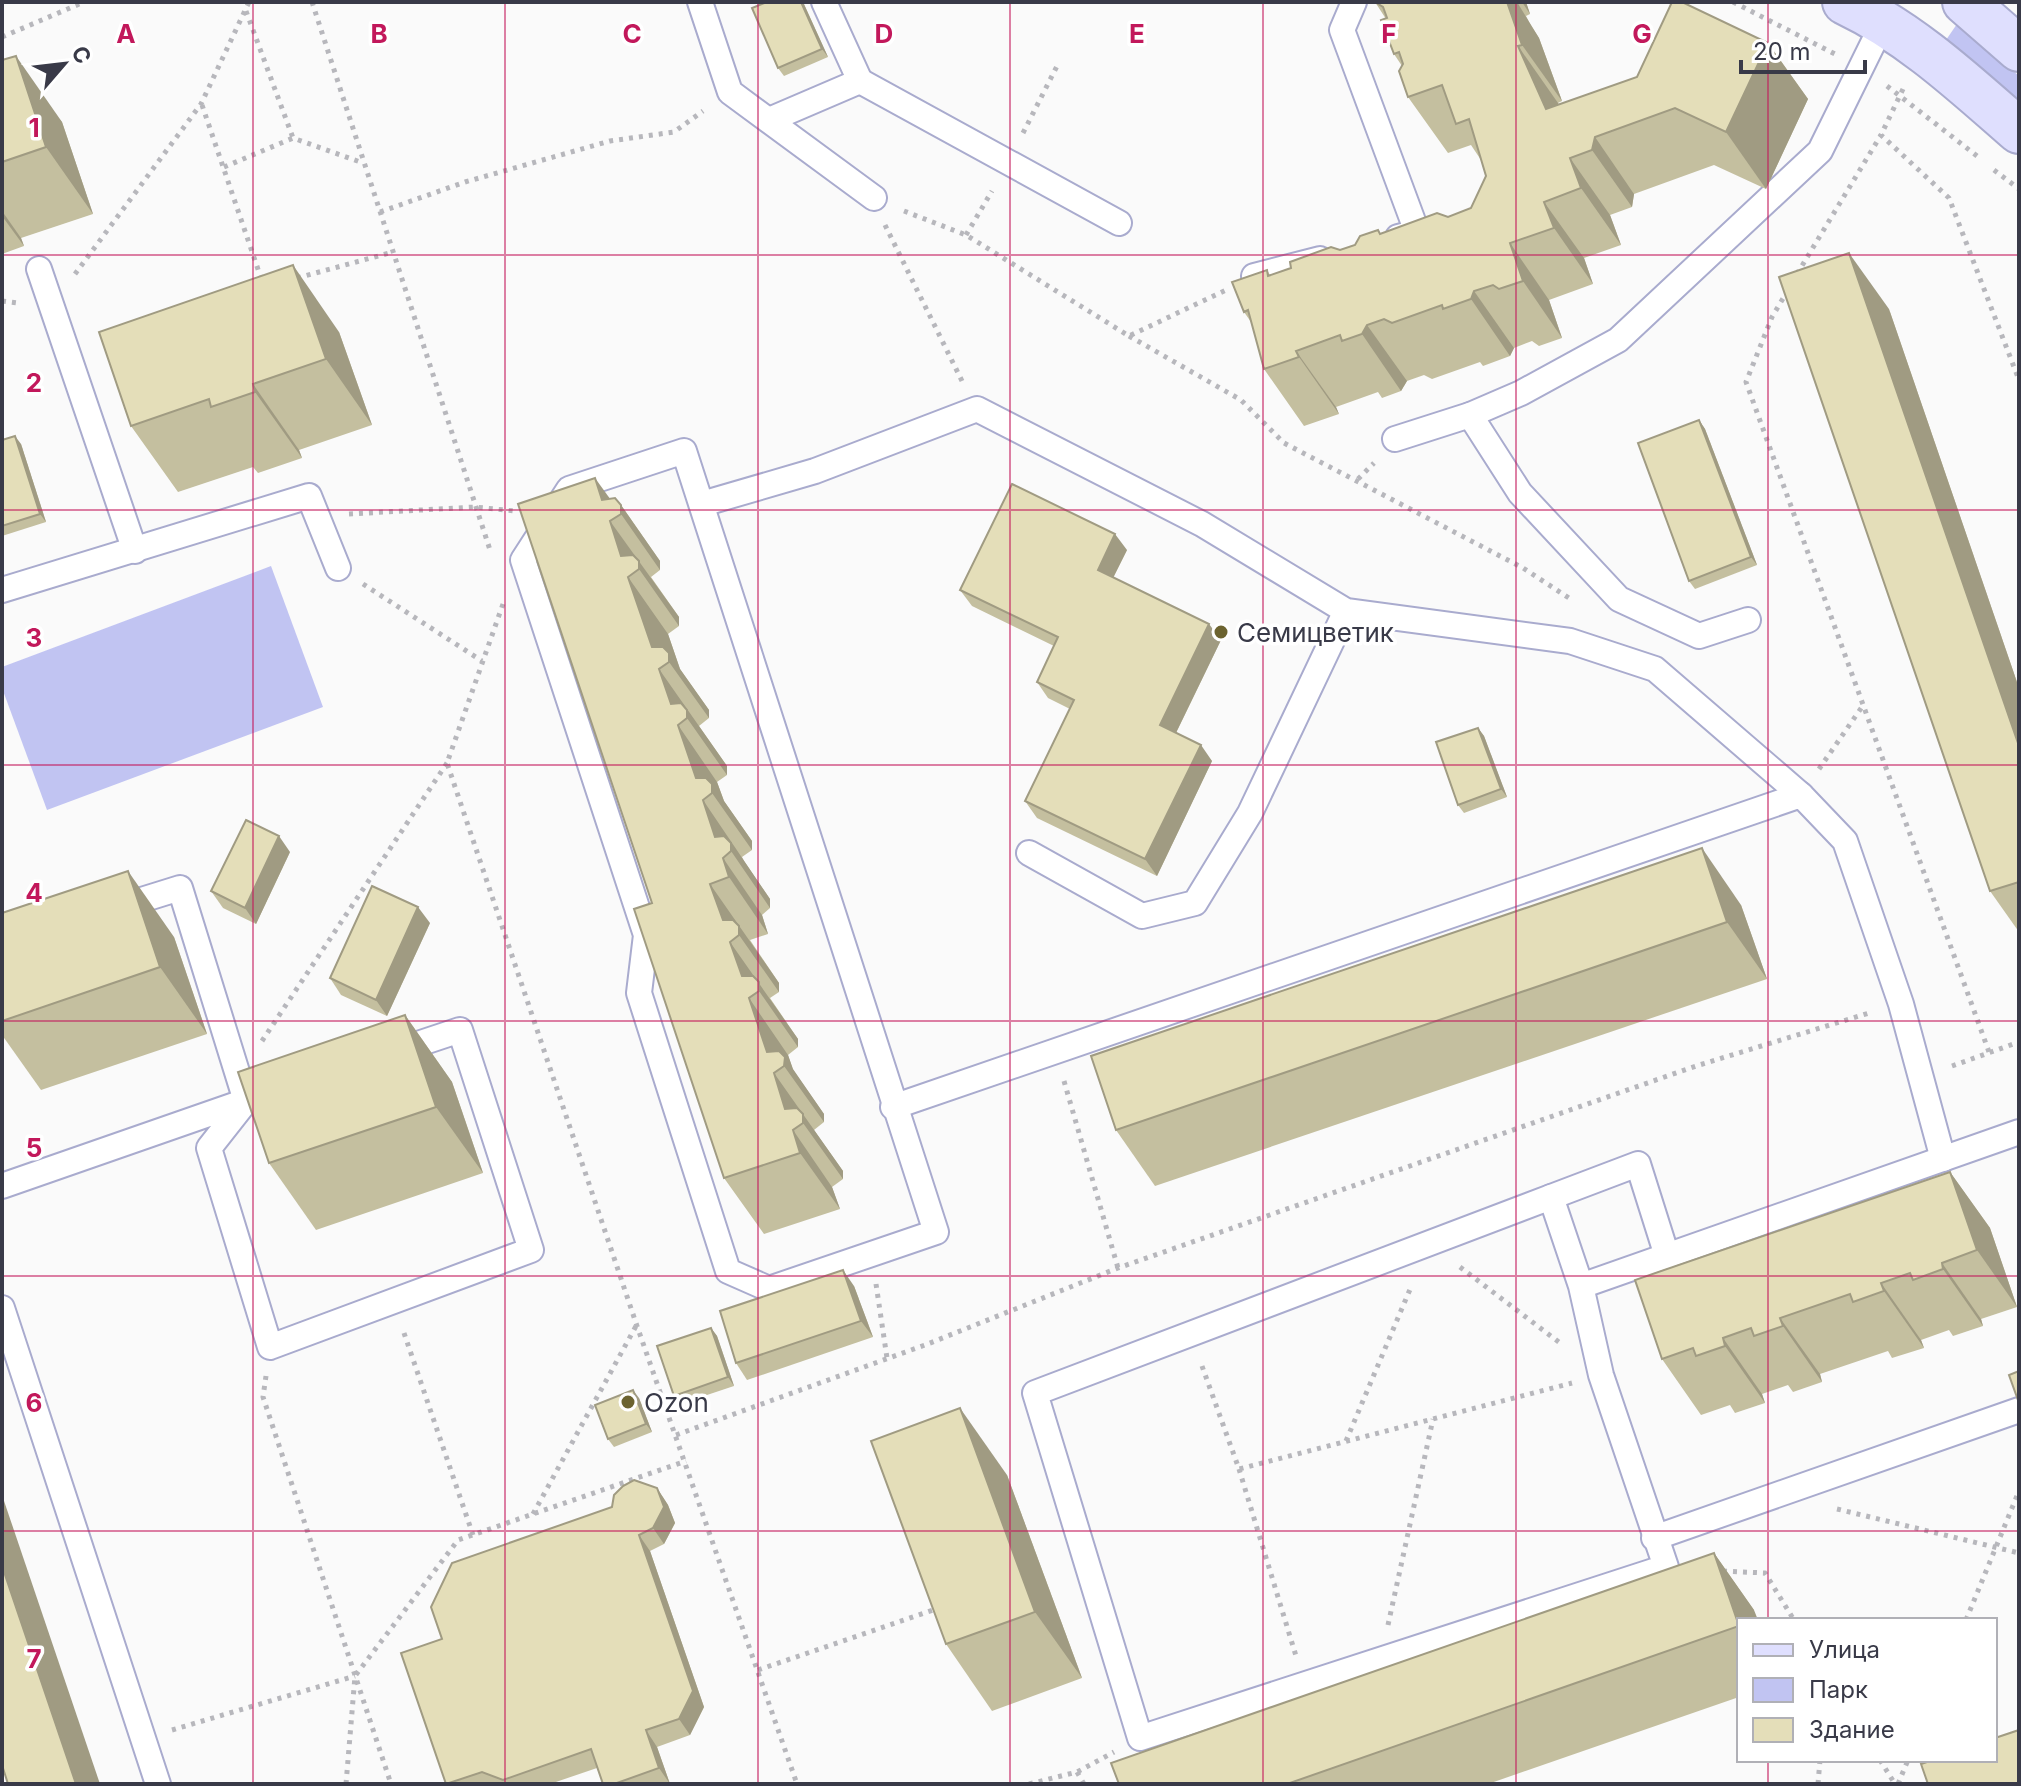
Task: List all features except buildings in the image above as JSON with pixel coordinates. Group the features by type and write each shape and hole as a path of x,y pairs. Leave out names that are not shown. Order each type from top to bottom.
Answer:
{"main road":[{"path":"1845,2 1884,21 1924,49 2019,131"},
{"path":"1965,2 2019,49"}],"lane":[{"path":"700,2 730,92 874,198"},
{"path":"824,2 860,81 1119,223"},
{"path":"1354,2 1342,30 1417,232 1373,244"},
{"path":"1395,439 1470,415 1521,393 1618,340 1820,151 1884,21"},
{"path":"769,120 860,81"},
{"path":"1254,276 1343,252"},
{"path":"39,269 135,551"},
{"path":"702,504 815,471 977,409 1202,524 1346,611 1570,641 1655,669 1801,795 1845,841 1901,1004 1943,1159"},
{"path":"1470,415 1520,493 1619,599 1699,636 1748,620"},
{"path":"684,451 702,504 893,1107 936,1232 769,1289 728,1271 639,993 646,935 523,560 569,489 684,451"},
{"path":"2,590 309,496 338,568"},
{"path":"1029,853 1142,916 1195,903 1250,813 1346,611"},
{"path":"893,1107 1801,795"},
{"path":"91,916 180,888 246,1101"},
{"path":"246,1101 209,1148 270,1347 531,1250 460,1030 374,1058"},
{"path":"2,1186 303,1082"},
{"path":"1581,1286 2019,1132"},
{"path":"1551,1197 1581,1286 1601,1375 1666,1567 1140,1738 1035,1393 1190,1335 1429,1243 1638,1164 1667,1256"},
{"path":"2,1308 158,1784"},
{"path":"1654,1538 2019,1410"}],"path":[{"path":"2,37 84,2"},
{"path":"2,301 51,306 201,104 249,2"},
{"path":"312,2 495,566"},
{"path":"245,10 293,138"},
{"path":"1924,49 1881,135 1772,317 1746,382 1989,1052"},
{"path":"380,212 465,182 610,141 674,132 730,92"},
{"path":"201,104 264,287"},
{"path":"1881,135 1949,198 2019,380"},
{"path":"223,168 293,138 364,163"},
{"path":"874,198 966,235 1129,336 1241,400 1284,443 1523,568 1591,612 1604,652"},
{"path":"874,198 906,272 977,409"},
{"path":"293,279 393,252"},
{"path":"1129,336 1254,276"},
{"path":"317,516 475,507"},
{"path":"338,568 482,661"},
{"path":"239,1076 447,763 506,595"},
{"path":"1801,795 1864,704"},
{"path":"447,763 637,1326 797,1784"},
{"path":"676,1435 887,1358 1118,1268 1696,1066 1901,1004"},
{"path":"1921,1077 2019,1042"},
{"path":"1055,1051 1118,1268"},
{"path":"1346,1441 1429,1243 1601,1375"},
{"path":"871,1254 887,1358"},
{"path":"393,1302 473,1535"},
{"path":"533,1514 637,1326"},
{"path":"1190,1335 1239,1469 1306,1686"},
{"path":"270,1347 263,1397 391,1784"},
{"path":"1239,1469 1601,1375"},
{"path":"1379,1662 1433,1419"},
{"path":"346,1784 355,1676 458,1540 686,1461"},
{"path":"1967,1618 2019,1491"},
{"path":"1779,1495 2019,1553"},
{"path":"1666,1567 1765,1573 1793,1618"},
{"path":"758,1670 953,1603"},
{"path":"143,1739 355,1676"},
{"path":"1029,1784 1077,1772 1140,1738"},
{"path":"1818,1784 1820,1762"},
{"path":"1881,1762 1896,1784 1907,1762"},
{"path":"1077,1772 1084,1784"}],"green space":[{"path":"1957,24 2019,76 2019,103 1946,40"},
{"path":"271,566 323,707 47,810 2,688 2,667"}],"place":[{"name":"Семицветик","path":"1221,632"},
{"name":"Ozon","path":"628,1402"}]}
